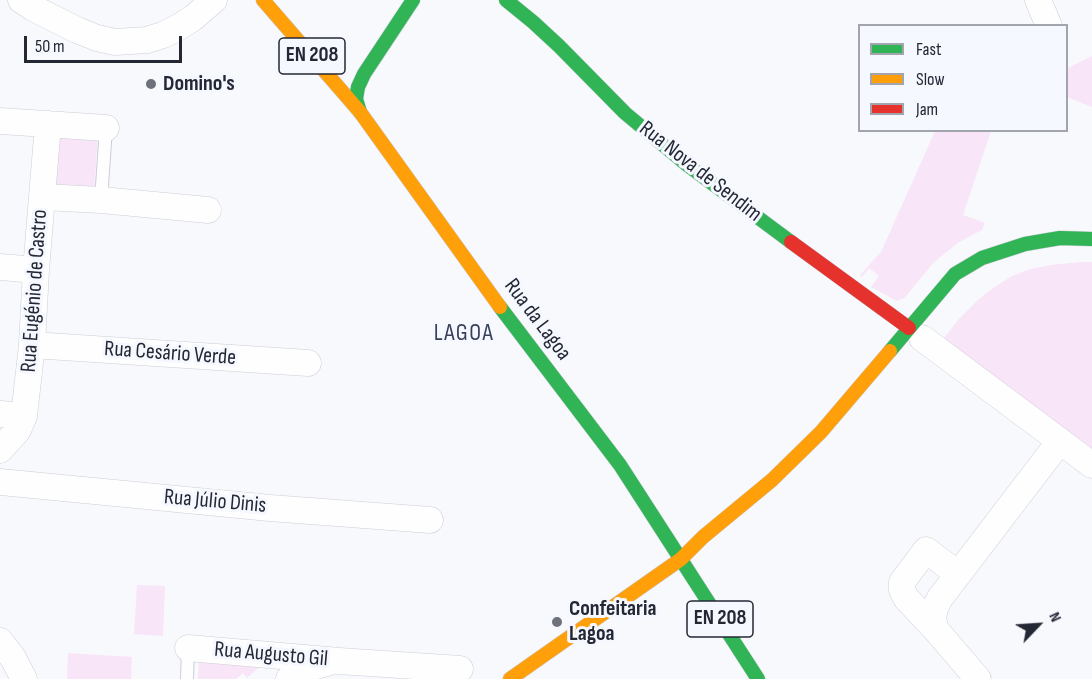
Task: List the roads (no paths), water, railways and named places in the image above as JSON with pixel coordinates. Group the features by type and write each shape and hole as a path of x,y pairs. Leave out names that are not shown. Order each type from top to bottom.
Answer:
{"main road":[{"name":"Rua da Lagoa","path":"263,0 360,112 500,307 620,465 758,679"},
{"path":"360,112 356,99 358,87 375,56 413,0"},
{"name":"Rua Nova de Sendim","path":"517,3 625,113 686,164 919,335"},
{"path":"324,69 333,74 348,73 357,70 375,56"},
{"path":"513,678 681,559 703,537 772,480 842,408 919,335 942,288 962,270 982,258 1025,244 1060,238 1092,239"},
{"path":"973,280 998,259 1025,244"},
{"path":"681,559 710,546 729,533"}],"street":[{"path":"21,0 77,30 115,42 147,40 163,35 193,18 214,0"},
{"path":"1038,0 1048,24"},
{"path":"0,121 106,128"},
{"name":"Rua Eugénio de Castro","path":"0,450 18,430 12,415 32,345 48,124"},
{"path":"43,196 208,210"},
{"path":"0,267 36,270"},
{"name":"Rua Nova de Sendim","path":"919,335 1092,465"},
{"name":"Rua Cesário Verde","path":"32,345 308,363"},
{"path":"936,630 933,619 939,598 1060,441"},
{"name":"Rua Júlio Dinis","path":"0,482 270,508 430,520"},
{"path":"958,574 926,550 902,582 902,590 906,598 978,679"},
{"path":"0,641 13,658 24,679"},
{"name":"Rua Augusto Gil","path":"189,648 339,661 452,674"},
{"path":"289,679 320,664 339,661"}],"lane":[{"path":"101,200 106,128"},
{"path":"187,679 189,648"}],"place":[{"name":"Domino's","path":"151,84"},
{"name":"Confeitaria Lagoa","path":"557,622"}],"district":[{"name":"LAGOA","path":"464,334"}]}
